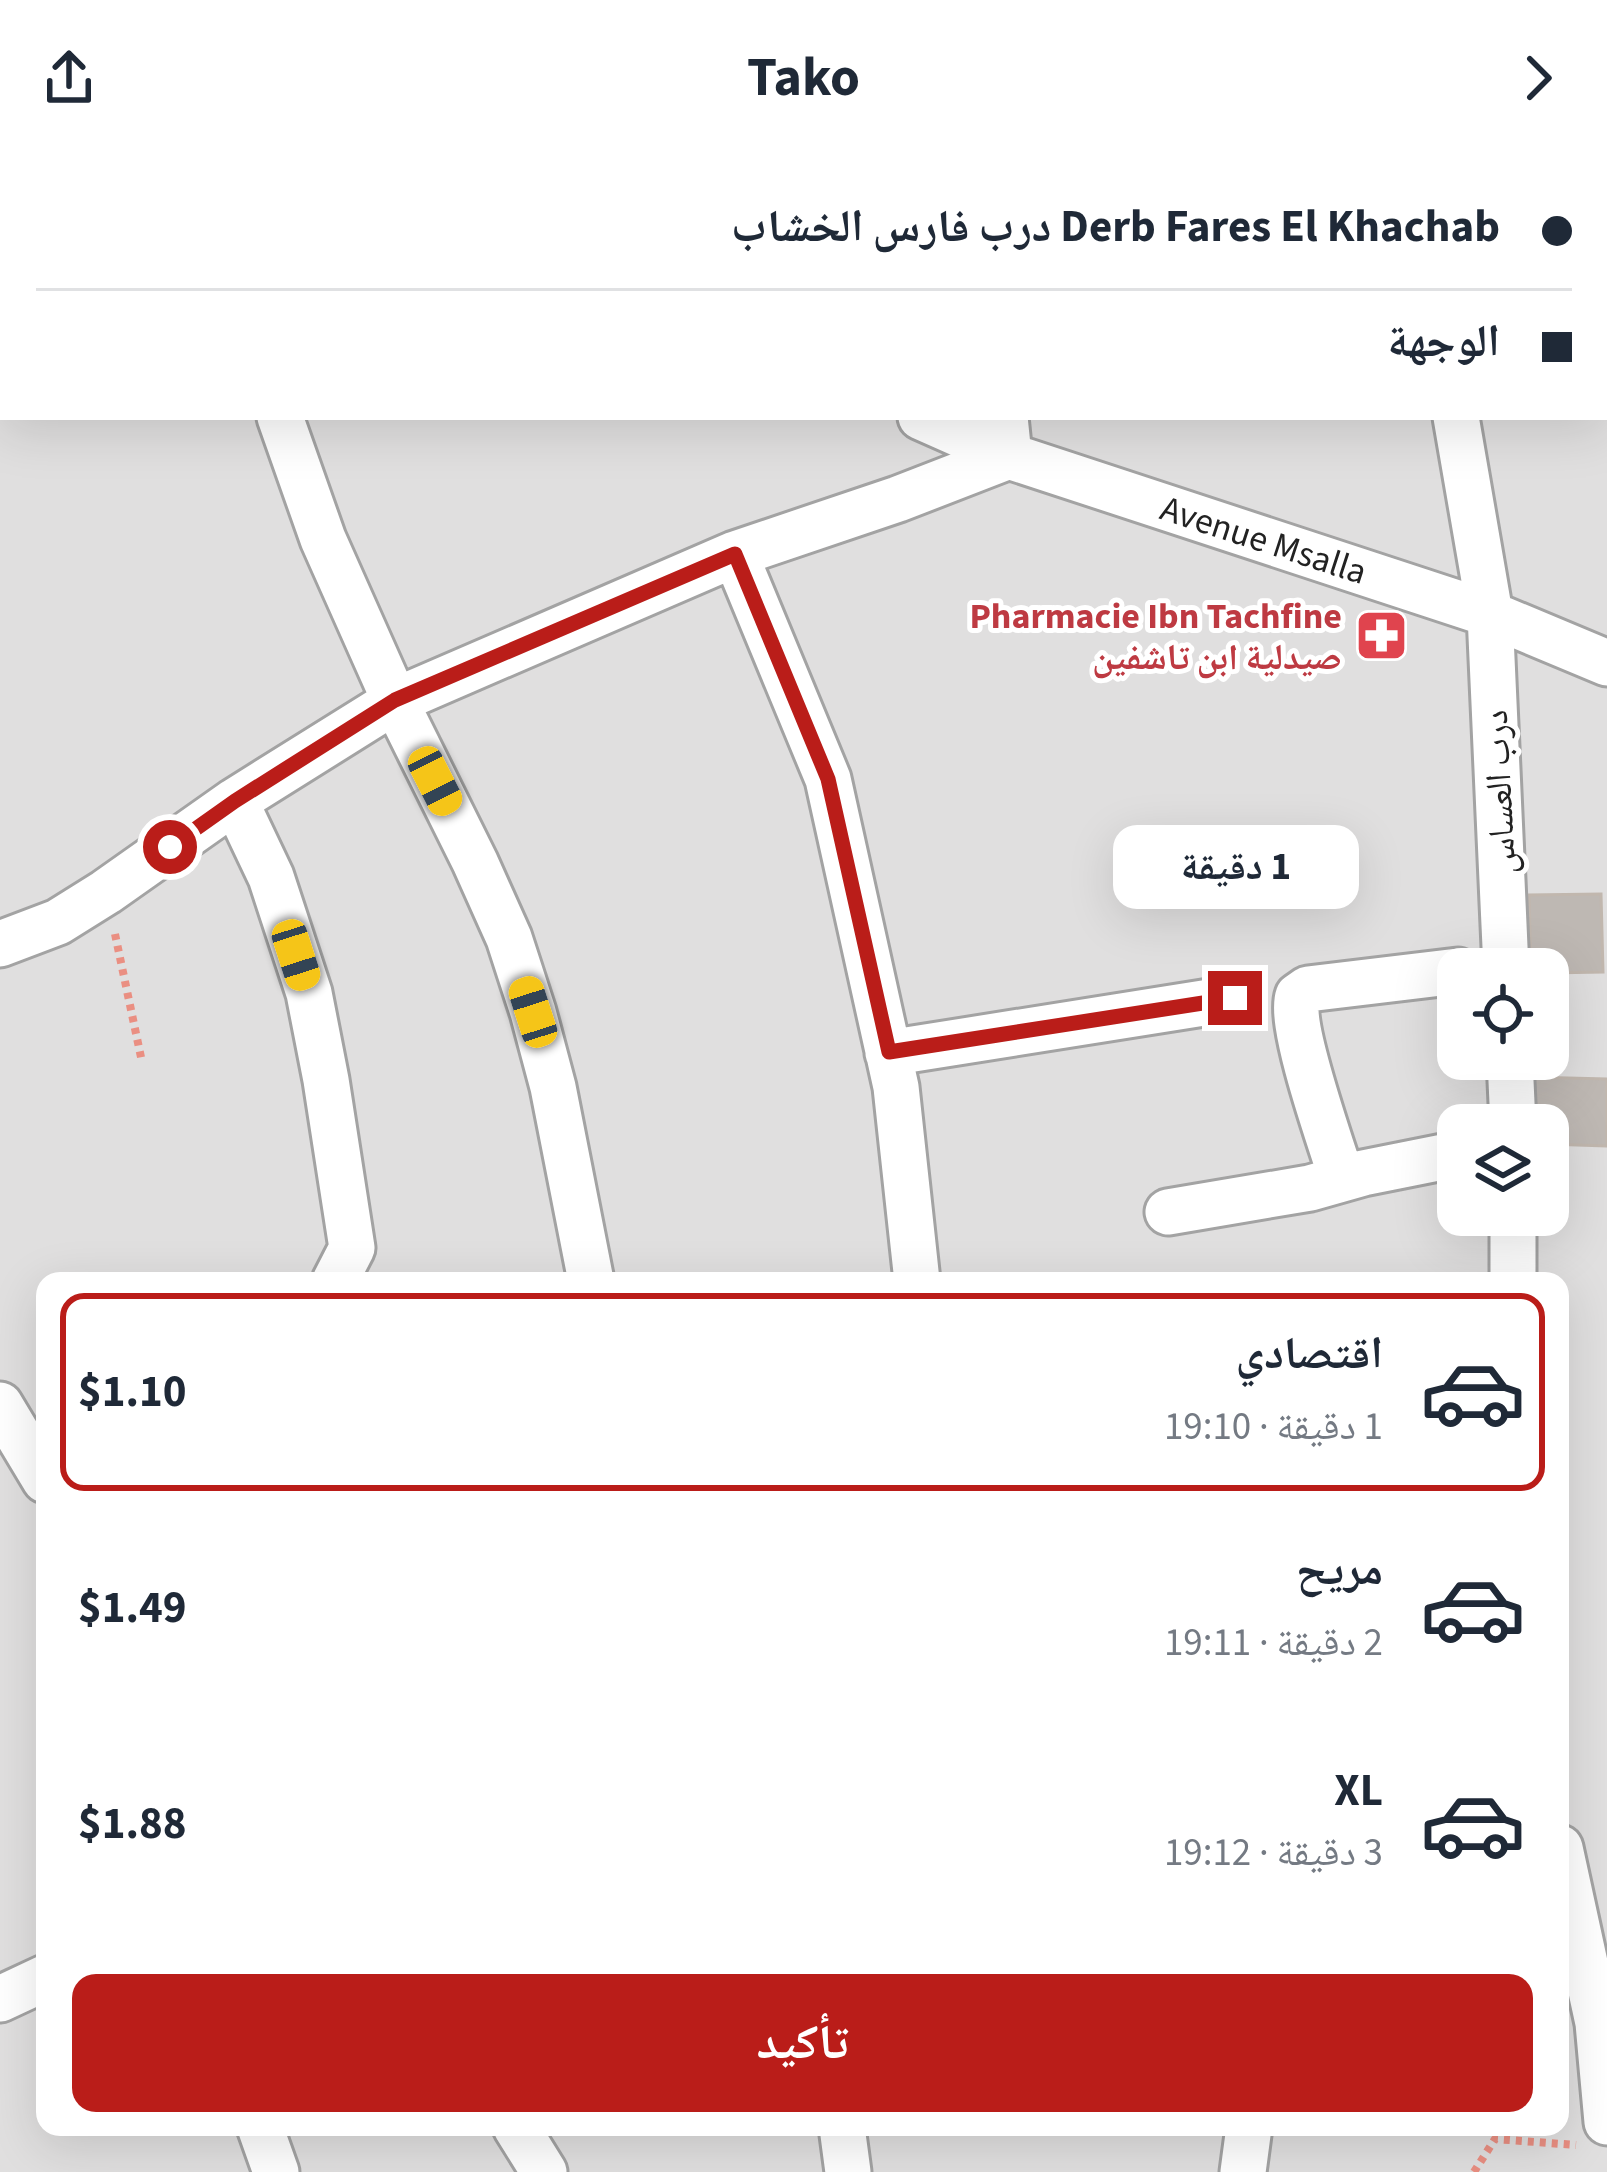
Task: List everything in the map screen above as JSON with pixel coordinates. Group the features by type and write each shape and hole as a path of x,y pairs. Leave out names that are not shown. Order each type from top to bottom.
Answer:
{"street":[{"path":"281,420 323,539 509,938 553,1088 589,1272"},
{"name":"Avenue Msalla","path":"935,420 1007,436 1490,614 1607,663"},
{"name":"درب العساس","path":"1457,420 1490,614 1496,948"},
{"path":"0,944 58,922 235,801 395,700 735,554 898,500 1007,436"},
{"path":"735,554 828,779 896,1087 916,1272"},
{"path":"235,801 271,877 309,993 352,1248 340,1272"},
{"path":"1342,1179 1306,1063 1295,1010 1298,996 1308,989 1437,974"},
{"path":"889,1052 1235,998"},
{"path":"1168,1212 1310,1188 1437,1159"},
{"path":"1513,1236 1513,1272"},
{"path":"5,1424 36,1467"},
{"path":"1569,1885 1602,2022 1596,2134"},
{"path":"0,1999 36,1982"},
{"path":"263,2136 276,2172"},
{"path":"522,2136 544,2172"},
{"path":"843,2136 848,2172"},
{"path":"1244,2172 1249,2136"}],"path":[{"path":"106,892 142,1062"},
{"path":"1474,2172 1495,2139 1556,2136"}],"shaded area":[{"path":"0,420 1607,420 1607,2172 0,2172"}],"building":[{"path":"1601,894 1603,972 1569,973 1569,948 1530,948 1529,895"},
{"path":"1607,1079 1607,1146 1569,1145 1569,1104 1528,1104 1529,1080"}],"place":[{"name":"Pharmacie Ibn Tachfine صيدلية ابن تاشفين","path":"1381,636"}],"route":[{"path":"170,847 395,700 735,554 828,779 889,1052 1235,998"}]}
